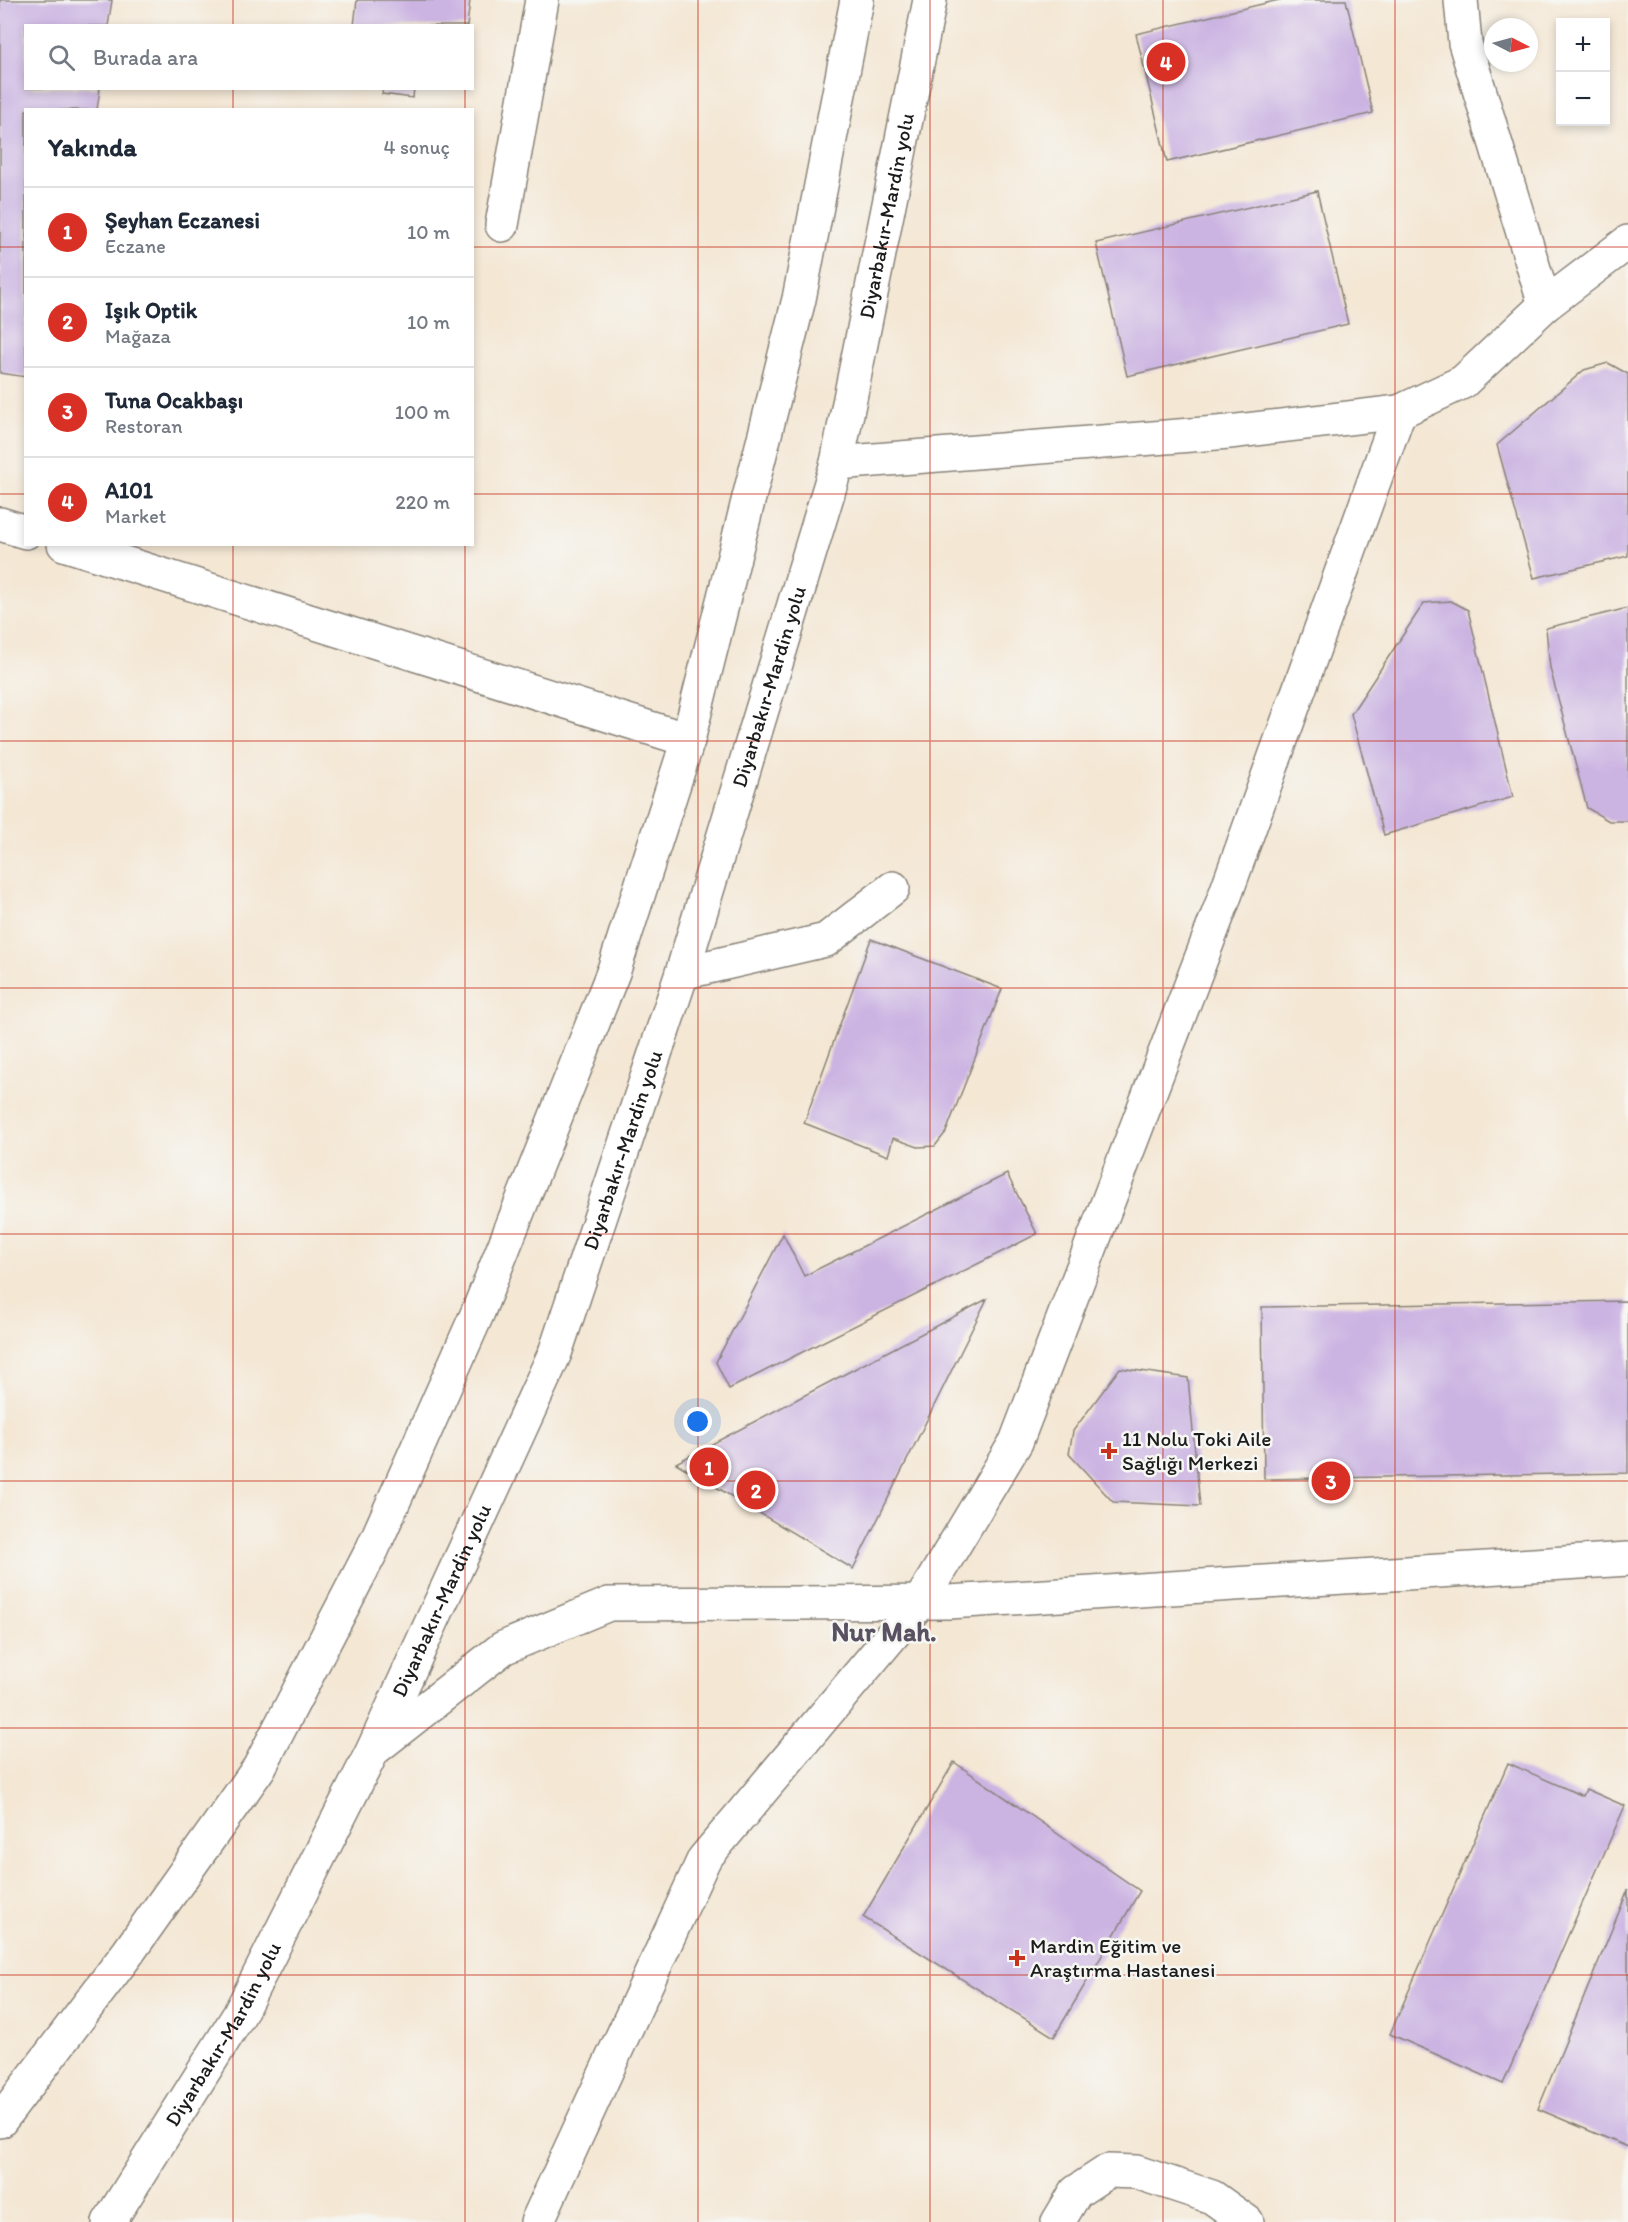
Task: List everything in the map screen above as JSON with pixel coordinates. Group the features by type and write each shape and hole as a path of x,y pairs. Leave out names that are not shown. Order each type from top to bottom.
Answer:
{"main road":[{"path":"502,225 542,0"},
{"path":"0,2121 127,1954 260,1768 372,1550 478,1312 614,970 688,740 799,299 857,0"},
{"name":"Diyarbakır-Mardin yolu","path":"116,2212 239,2015 373,1750 555,1353 682,973 837,463 930,0"},
{"path":"1461,0 1465,43 1545,305"},
{"path":"837,463 1229,432 1399,412 1463,382 1545,305 1628,242"},
{"path":"537,2222 704,1859 920,1602 1016,1442 1222,904 1399,412"},
{"path":"0,524 24,531"},
{"path":"70,546 688,740"},
{"path":"682,973 826,940 893,888"},
{"path":"373,1750 503,1648 609,1604 920,1602 1628,1560"},
{"path":"0,2144 25,2088"},
{"path":"1058,2222 1076,2192 1108,2171 1136,2172 1212,2197 1247,2222"},
{"path":"90,2222 116,2212"}],"building":[{"path":"0,0 112,0 108,24 24,24 24,90 100,90 97,108 24,108 24,377 0,373"},
{"path":"357,0 470,0 467,24 354,24"},
{"path":"1279,0 1346,0 1373,113 1167,162 1136,34"},
{"path":"383,90 414,90 413,98 382,94"},
{"path":"1317,191 1348,324 1127,376 1096,243"},
{"path":"1608,363 1628,374 1628,556 1534,578 1497,445 1584,370"},
{"path":"1451,601 1468,610 1513,797 1384,835 1351,714 1424,603"},
{"path":"1628,608 1628,821 1609,821 1587,808 1550,668 1546,628"},
{"path":"871,939 1002,989 946,1132 935,1146 918,1147 893,1138 888,1156 804,1123"},
{"path":"1007,1174 1037,1234 729,1389 716,1362 783,1234 804,1276"},
{"path":"987,1299 853,1569 676,1463"},
{"path":"1628,1301 1628,1473 1264,1479 1262,1307"},
{"path":"1120,1368 1188,1378 1200,1506 1113,1502 1069,1454 1073,1431"},
{"path":"954,1762 1140,1891 1054,2037 863,1917"},
{"path":"1508,1763 1583,1796 1586,1789 1625,1806 1503,2084 1390,2034"},
{"path":"1628,1890 1628,2147 1538,2109"}],"place":[{"name":"A101","path":"1166,62"},
{"name":"11 Nolu Toki Aile Sağlığı Merkezi","path":"1109,1451"},
{"name":"Şeyhan Eczanesi","path":"709,1467"},
{"name":"Tuna Ocakbaşı","path":"1331,1481"},
{"name":"Işık Optik","path":"756,1490"},
{"name":"Mardin Eğitim ve Araştırma Hastanesi","path":"1017,1958"}],"district":[{"name":"Nur Mah.","path":"884,1632"}]}
